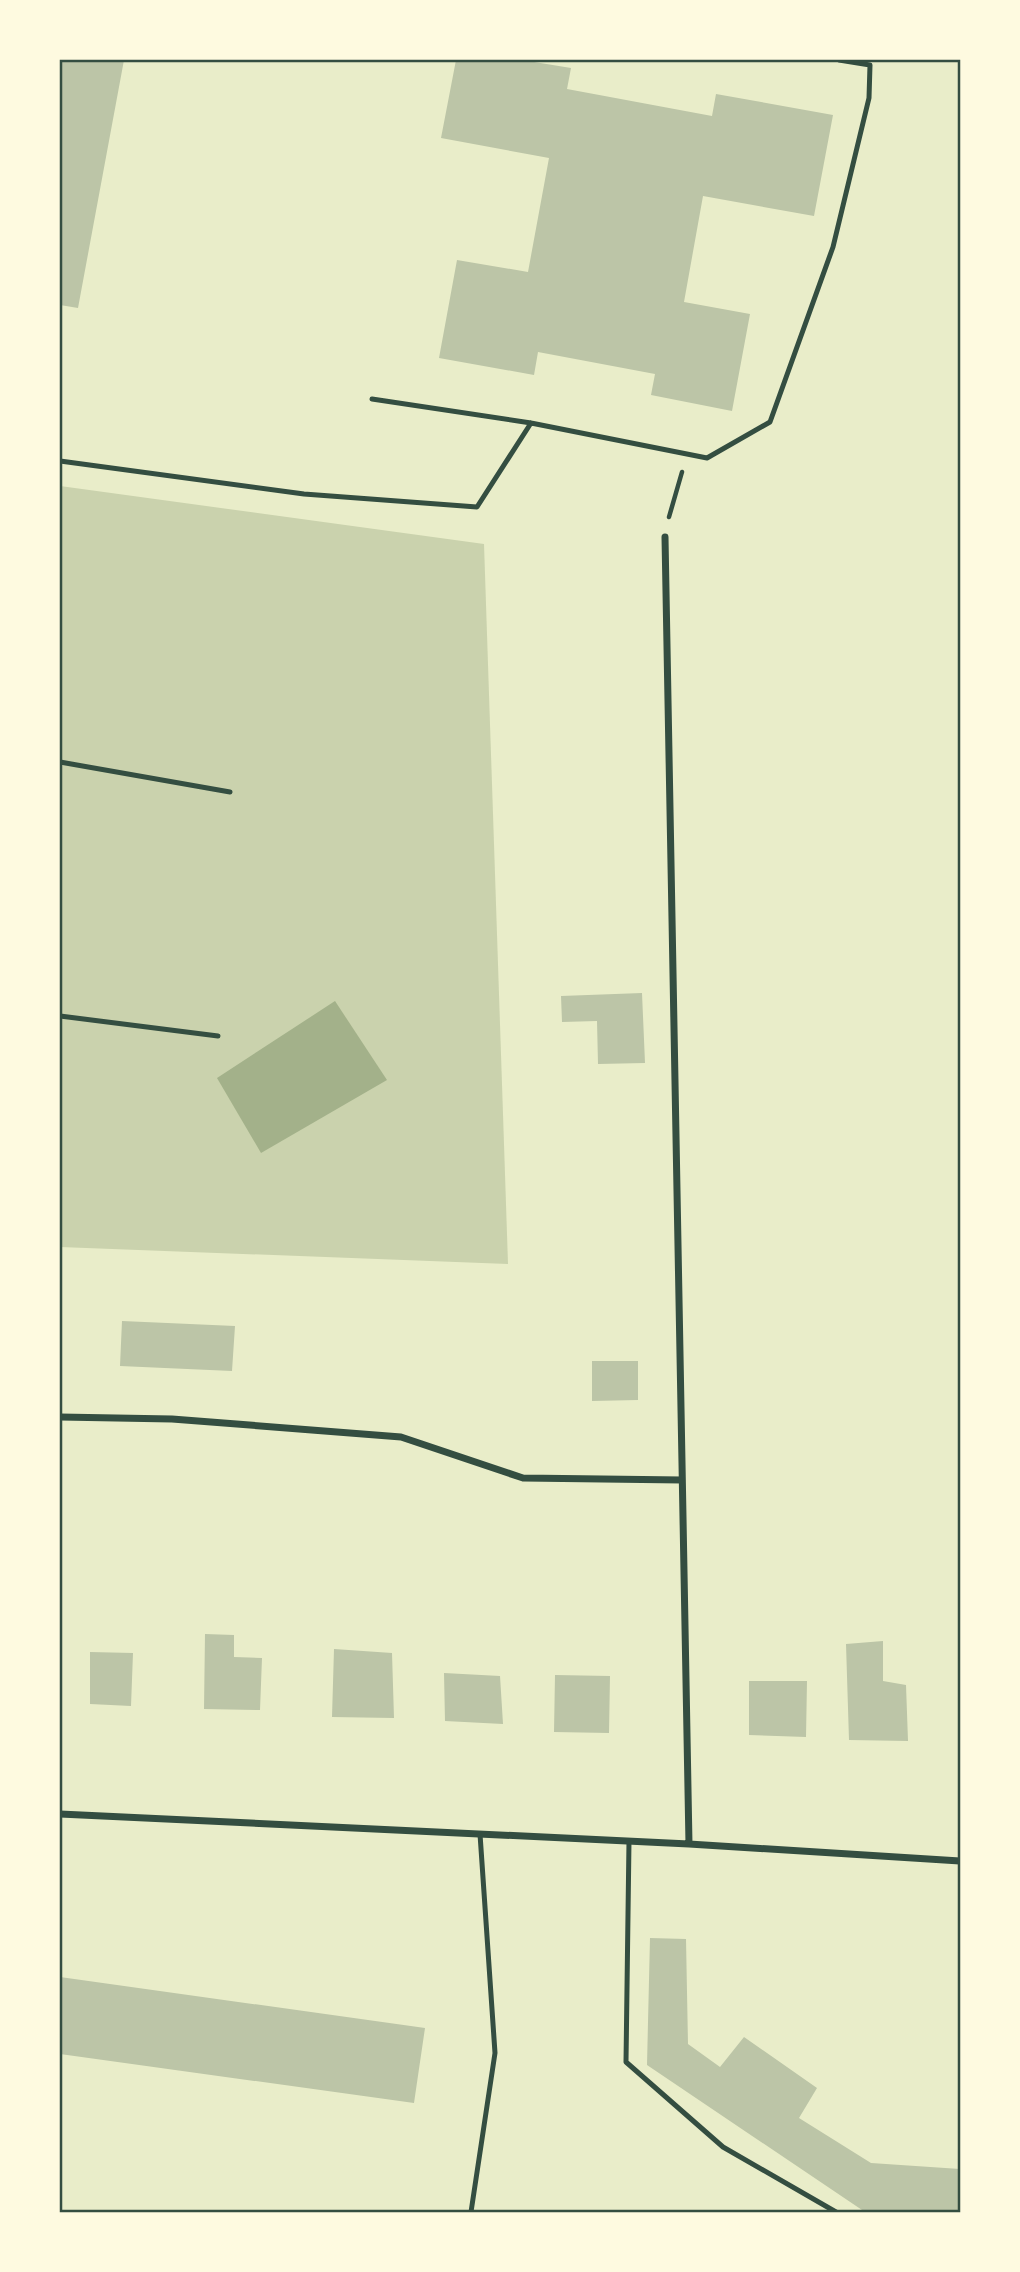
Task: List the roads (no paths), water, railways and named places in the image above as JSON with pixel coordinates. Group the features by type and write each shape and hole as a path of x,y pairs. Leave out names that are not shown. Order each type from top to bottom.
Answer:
{"street":[{"path":"665,537 689,1844"},
{"path":"60,1417 172,1419 401,1437 523,1478 682,1480"},
{"path":"60,1814 689,1844 961,1861"}],"lane":[{"path":"372,399 531,423 707,458 770,422 833,247 869,98 870,65 839,60"},
{"path":"60,461 304,494 477,507 531,423"},
{"path":"60,762 230,792"},
{"path":"60,1016 218,1035"},
{"path":"471,2213 495,2053 480,1834"},
{"path":"629,1841 626,2062 723,2147 836,2213"}]}
